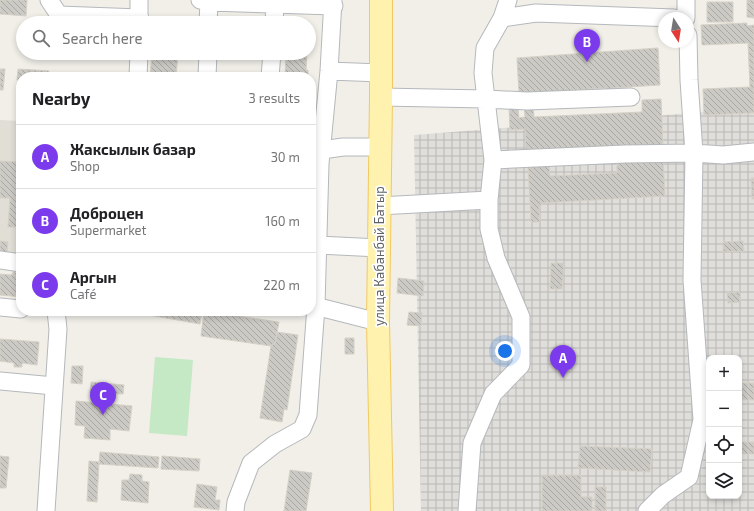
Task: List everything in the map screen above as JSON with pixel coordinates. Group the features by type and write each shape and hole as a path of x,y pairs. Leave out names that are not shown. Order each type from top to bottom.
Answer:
{"main road":[{"name":"улица Кабанбай Батыр","path":"381,0 378,322 382,511"}],"lane":[{"path":"49,0 59,15 72,16"},
{"path":"139,0 140,16"},
{"path":"467,511 472,442 493,394 521,365 521,317 496,258 489,229 489,200 493,160 483,72 485,48 502,18 508,0"},
{"path":"686,0 686,12"},
{"path":"207,16 204,1 275,4 334,3 329,71 318,159 318,245 316,269"},
{"path":"274,16 275,4"},
{"path":"502,18 536,13 658,17"},
{"path":"647,511 663,495 689,477 702,420 692,280 694,153 688,48"},
{"path":"138,72 139,60"},
{"path":"207,72 208,60"},
{"path":"270,72 271,60"},
{"path":"329,71 381,73"},
{"path":"381,97 528,101 631,97"},
{"path":"318,159 343,147 380,147"},
{"path":"493,160 624,154 694,153 723,155 754,152"},
{"path":"379,206 489,200"},
{"path":"318,245 379,248"},
{"path":"0,260 16,262"},
{"path":"0,307 16,309"},
{"path":"316,307 378,322"},
{"path":"46,511 58,329 57,316"},
{"path":"235,511 236,502 251,463 275,444 302,429 308,415 313,316"},
{"path":"0,381 54,386"}],"shaded area":[{"path":"754,108 754,511 421,511 414,135"},
{"path":"0,120 16,121 16,254 0,252"}],"green space":[{"path":"155,357 193,360 187,436 149,433"}],"building":[{"path":"0,0 27,0 26,16 0,14"},
{"path":"747,0 754,0 754,18 747,17"},
{"path":"707,2 733,2 733,22 707,22"},
{"path":"747,23 747,26 754,25 754,113 704,115 703,89 750,87 748,43 702,45 701,25"},
{"path":"658,48 660,85 613,88 613,94 605,94 605,88 519,94 517,58"},
{"path":"151,60 177,60 176,72 150,72"},
{"path":"286,60 307,60 306,70 308,70 308,72 285,72"},
{"path":"0,69 5,69 3,90 0,90"},
{"path":"18,69 49,71 49,72 18,72"},
{"path":"661,99 663,146 526,152 525,129 510,130 509,108 518,107 519,118 525,117 524,103 533,103 534,117 642,112 642,100"},
{"path":"663,159 665,196 541,203 541,207 539,207 540,222 531,222 528,166 549,165 550,176 617,173 617,162"},
{"path":"0,161 16,162 16,227 8,227 10,198 0,198"},
{"path":"751,178 754,178 754,199 752,199"},
{"path":"0,241 8,242 7,252 0,252"},
{"path":"743,241 744,251 723,252 723,242"},
{"path":"551,263 564,263 562,289 550,289"},
{"path":"13,272 16,272 16,297 0,295 0,274 12,275"},
{"path":"398,278 424,281 423,296 397,293"},
{"path":"740,292 740,302 728,303 727,293"},
{"path":"409,312 422,313 421,326 407,325"},
{"path":"155,316 201,316 200,324"},
{"path":"203,316 238,316 279,322 275,343 271,346 201,336"},
{"path":"277,332 298,335 287,410 284,409 282,422 260,418 271,346 275,343"},
{"path":"345,338 354,338 354,354 345,354"},
{"path":"0,339 39,342 37,365 22,363 22,367 14,367 14,363 0,361"},
{"path":"72,366 83,366 82,384 71,383"},
{"path":"91,382 124,385 123,394 90,393"},
{"path":"742,383 754,383 754,400 742,400"},
{"path":"76,401 132,406 129,431 110,429 110,440 84,438 85,426 75,425"},
{"path":"742,442 754,442 754,454 742,454"},
{"path":"580,446 652,449 650,472 578,468"},
{"path":"100,452 159,457 158,468 99,464"},
{"path":"0,456 9,457 6,488 0,488"},
{"path":"162,456 200,459 199,471 161,469"},
{"path":"89,461 99,462 97,502 87,501"},
{"path":"290,470 312,473 306,511 284,511"},
{"path":"130,474 142,475 142,481 149,482 148,503 121,500 122,480 129,480"},
{"path":"542,475 581,475 581,497 592,497 592,511 542,511"},
{"path":"197,484 217,487 215,500 220,500 219,510 194,507"},
{"path":"595,487 606,487 606,511 595,511"}],"place":[{"name":"Доброцен","path":"587,62"},
{"name":"Жаксылык базар","path":"563,378"},
{"name":"Аргын","path":"103,415"}]}
